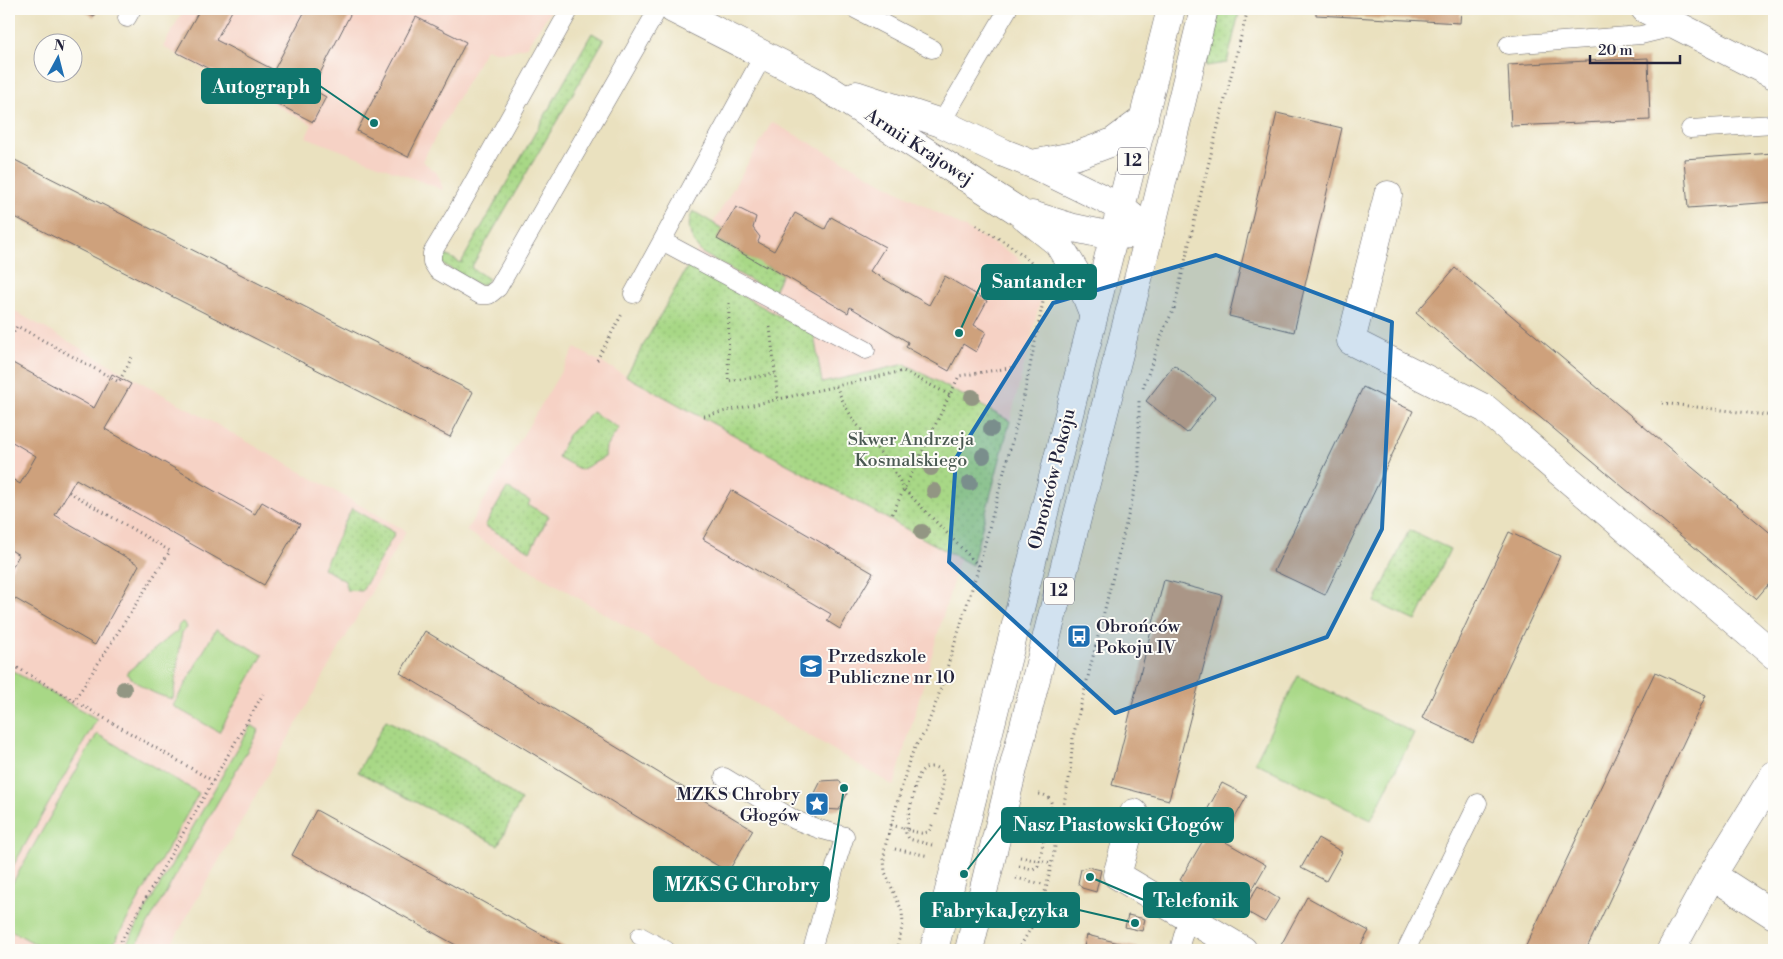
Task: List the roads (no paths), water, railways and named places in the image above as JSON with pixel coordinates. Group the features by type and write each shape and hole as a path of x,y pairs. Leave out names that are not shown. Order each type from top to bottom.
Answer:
{"street":[{"name":"Armii Krajowej","path":"673,9 819,83 1018,211 1058,243 1080,278 1093,313"},
{"name":"Obrońców Pokoju","path":"934,950 1112,236 1144,119 1171,9"},
{"name":"Obrońców Pokoju","path":"969,950 1012,773 1150,232 1204,9"},
{"path":"1645,9 1774,76"},
{"name":"Armii Krajowej","path":"819,83 941,123 1032,164 1120,208 1150,232"},
{"path":"1032,164 1078,155 1113,142 1144,119"},
{"path":"1388,195 1350,341 1486,409 1774,655"},
{"name":"Armii Krajowej","path":"1018,211 1074,228 1112,236 1150,232"},
{"path":"1671,950 1712,875 1774,775"},
{"path":"1134,813 1117,875 1242,950"},
{"path":"1712,875 1774,915"}],"lane":[{"path":"570,9 432,253 432,262 437,270 480,295 489,295 498,288 658,9"},
{"path":"856,9 932,49"},
{"path":"941,123 1008,9"},
{"path":"1508,45 1641,35 1678,26"},
{"path":"633,294 764,54"},
{"path":"1690,129 1774,124"},
{"path":"662,241 866,350"},
{"path":"724,777 795,820 819,830 845,836 812,950"},
{"path":"1406,950 1478,804"},
{"path":"1179,950 1188,917"},
{"path":"640,936 666,950"}],"place":[{"name":"Autograph","path":"374,123"},
{"name":"Santander","path":"959,333"},
{"name":"Obrońców Pokoju IV","path":"1079,636"},
{"name":"Przedszkole Publiczne nr 10","path":"811,666"},
{"name":"MZKS G Chrobry","path":"844,788"},
{"name":"MZKS Chrobry Głogów","path":"817,804"},
{"name":"Nasz Piastowski Głogów","path":"964,874"},
{"name":"Telefonik","path":"1090,877"},
{"name":"Fabryka Języka","path":"1135,923"}],"park label":[{"name":"Skwer Andrzeja Kosmalskiego","path":"911,449"}]}
